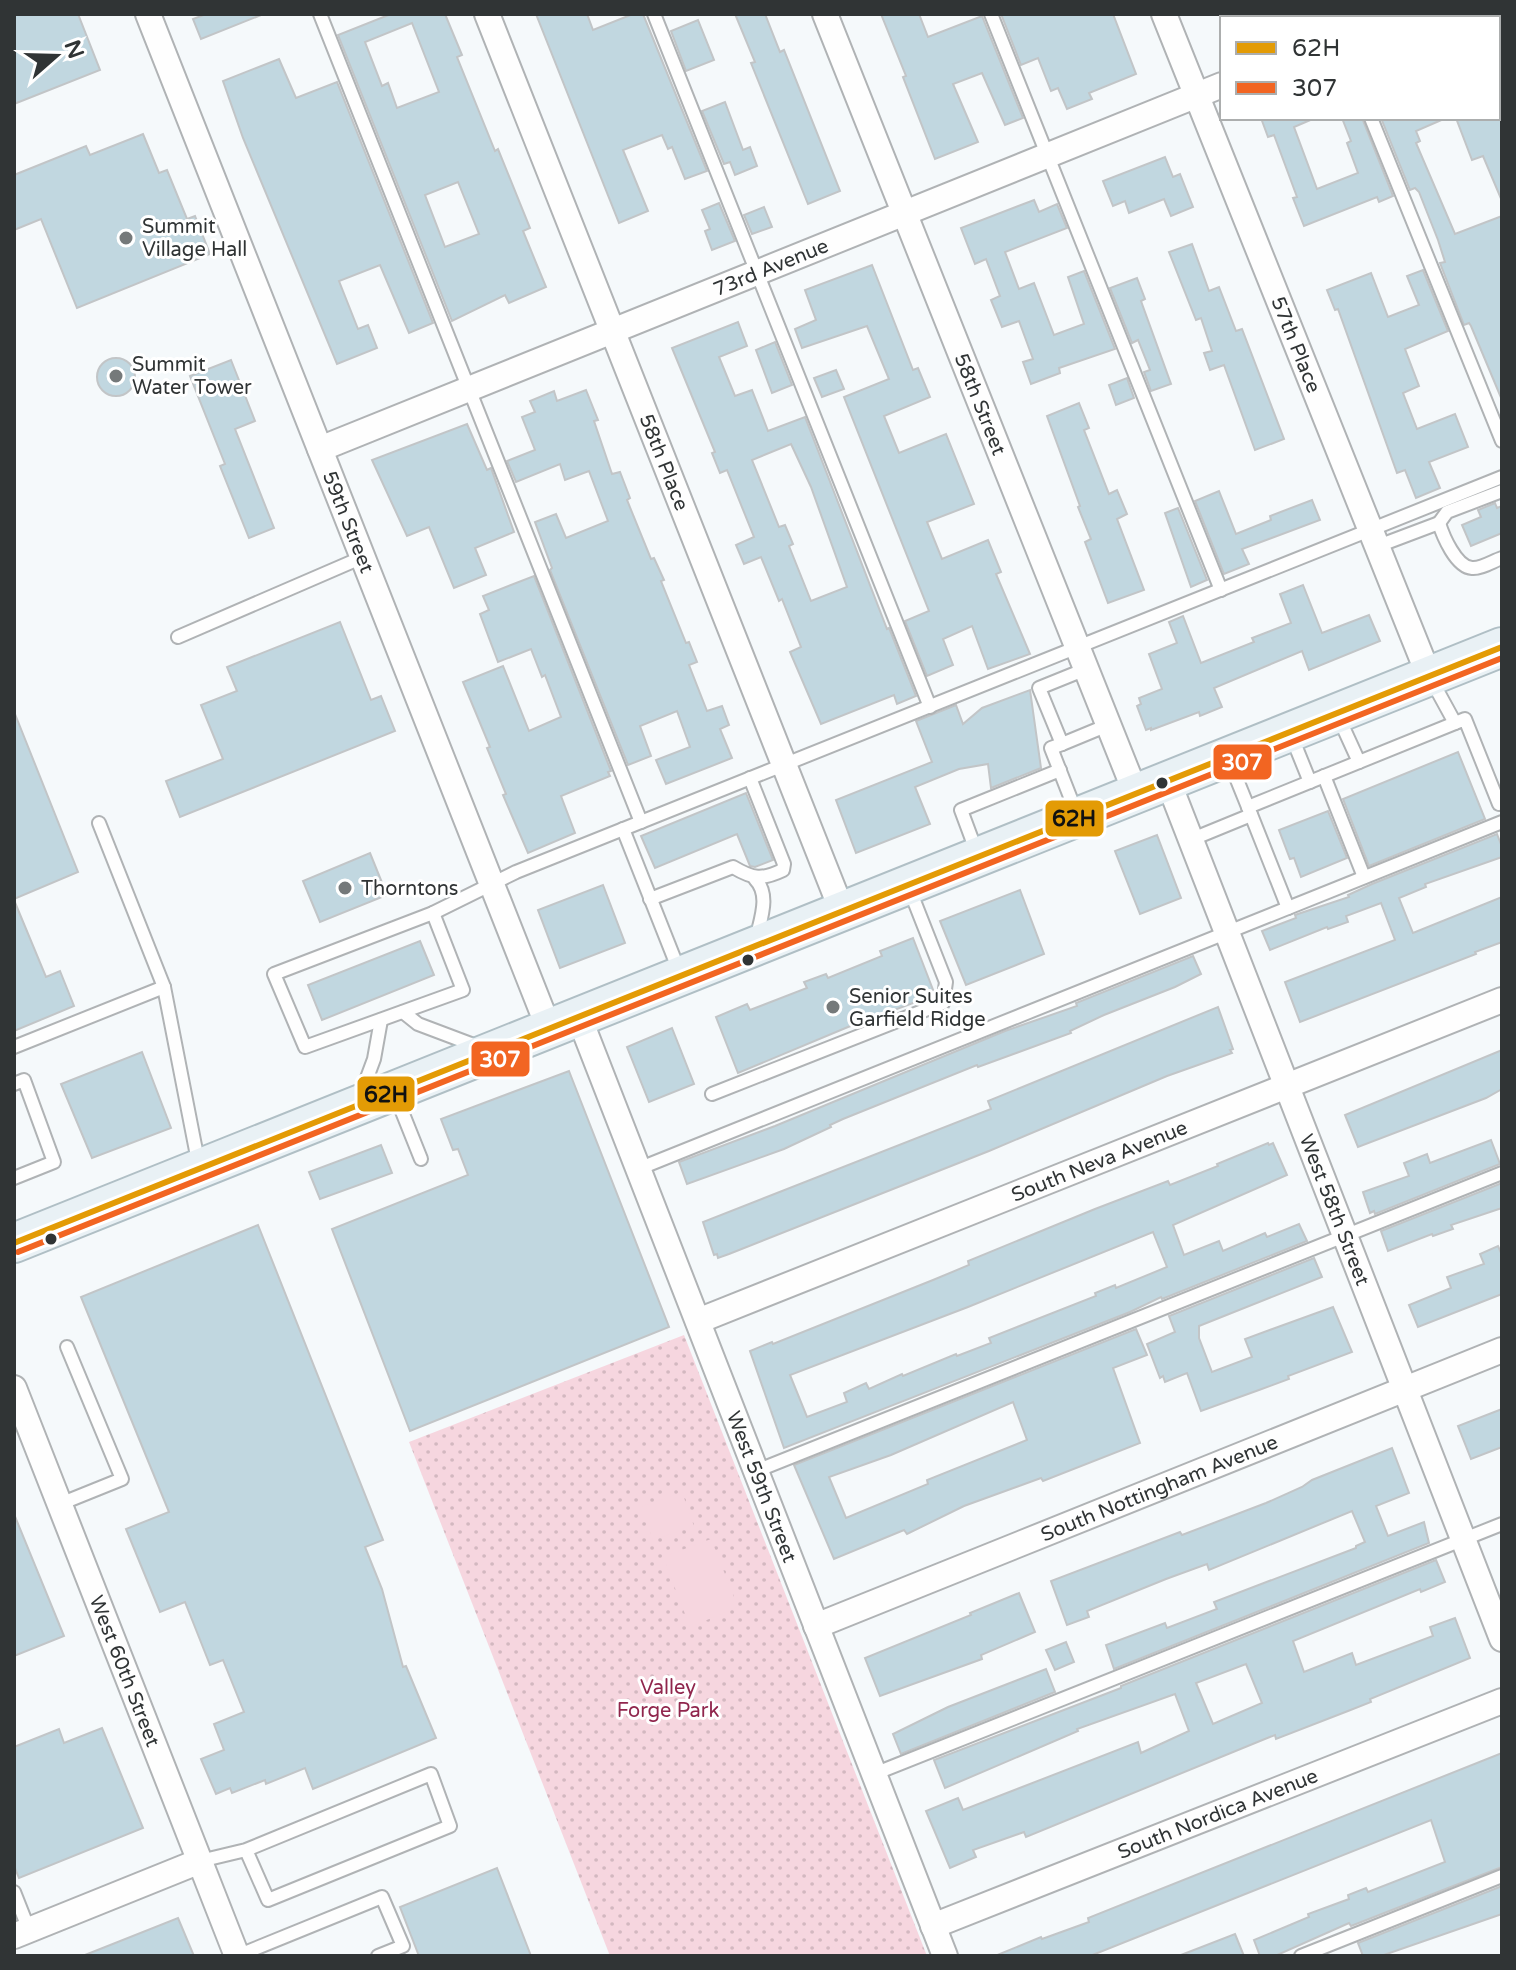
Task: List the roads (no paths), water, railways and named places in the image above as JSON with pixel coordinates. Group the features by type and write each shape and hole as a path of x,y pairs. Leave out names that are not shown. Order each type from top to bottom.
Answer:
{"main road":[{"path":"14,1243 1502,647"}],"street":[{"name":"59th Street","path":"148,14 491,882 564,1023"},
{"name":"58th Place","path":"487,14 842,911"},
{"name":"58th Street","path":"825,14 1108,725 1152,788"},
{"name":"57th Place","path":"1164,14 1429,676"},
{"name":"73rd Avenue","path":"320,449 1220,86"},
{"name":"West 58th Street","path":"1152,788 1190,840 1502,1639"},
{"name":"South Neva Avenue","path":"698,1321 1502,1000"},
{"name":"West 59th Street","path":"564,1023 638,1169 945,1956"},
{"name":"South Nottingham Avenue","path":"816,1626 1502,1350"},
{"name":"West 60th Street","path":"14,1388 237,1956"},
{"name":"South Nordica Avenue","path":"933,1926 1502,1701"},
{"path":"22,1933 200,1861"}],"lane":[{"path":"320,14 641,822"},
{"path":"654,14 930,707"},
{"path":"991,14 1221,590"},
{"path":"1372,120 1502,441"},
{"path":"1374,538 1502,477"},
{"path":"433,913 463,990 305,1047 274,974 433,913 491,882 930,707 1081,658 1221,590 1374,538 1439,523 1447,512 1502,491"},
{"path":"1439,523 1447,545 1465,566 1474,569 1502,558"},
{"path":"178,637 363,557"},
{"path":"1062,744 1039,688 1081,658"},
{"path":"1429,676 1455,723"},
{"path":"1337,713 1359,762"},
{"path":"1190,840 1310,782 1465,719 1499,804"},
{"path":"1078,817 1051,748 1108,725"},
{"path":"1290,732 1310,782"},
{"path":"1228,757 1288,908"},
{"path":"979,857 961,810 1060,770"},
{"path":"1324,776 1364,877"},
{"path":"750,778 784,864 783,870 755,879"},
{"path":"638,1169 1502,822"},
{"path":"99,823 164,987 199,1169"},
{"path":"623,829 681,976"},
{"path":"650,899 733,867 755,879 763,891 764,902 754,947"},
{"path":"712,1094 943,1003 946,982 908,885"},
{"path":"14,1047 164,987"},
{"path":"403,1012 418,1024 492,1052"},
{"path":"354,1107 374,1059 381,1020"},
{"path":"14,1084 24,1080 54,1162 14,1178"},
{"path":"394,1091 421,1159"},
{"path":"756,1471 1502,1173"},
{"path":"60,1504 122,1479 67,1347"},
{"path":"874,1774 1502,1524"},
{"path":"200,1861 246,1850 431,1774 450,1826 268,1900 246,1850"},
{"path":"1301,1956 1502,1876"},
{"path":"14,1892 22,1933"},
{"path":"237,1956 382,1897 403,1946 378,1956"}],"place":[{"name":"Summit Village Hall","path":"126,238"},
{"name":"Summit Water Tower","path":"116,376"},
{"name":"Thorntons","path":"345,888"},
{"name":"Senior Suites Garfield Ridge","path":"833,1007"}],"park label":[{"name":"Valley Forge Park","path":"668,1698"}]}
